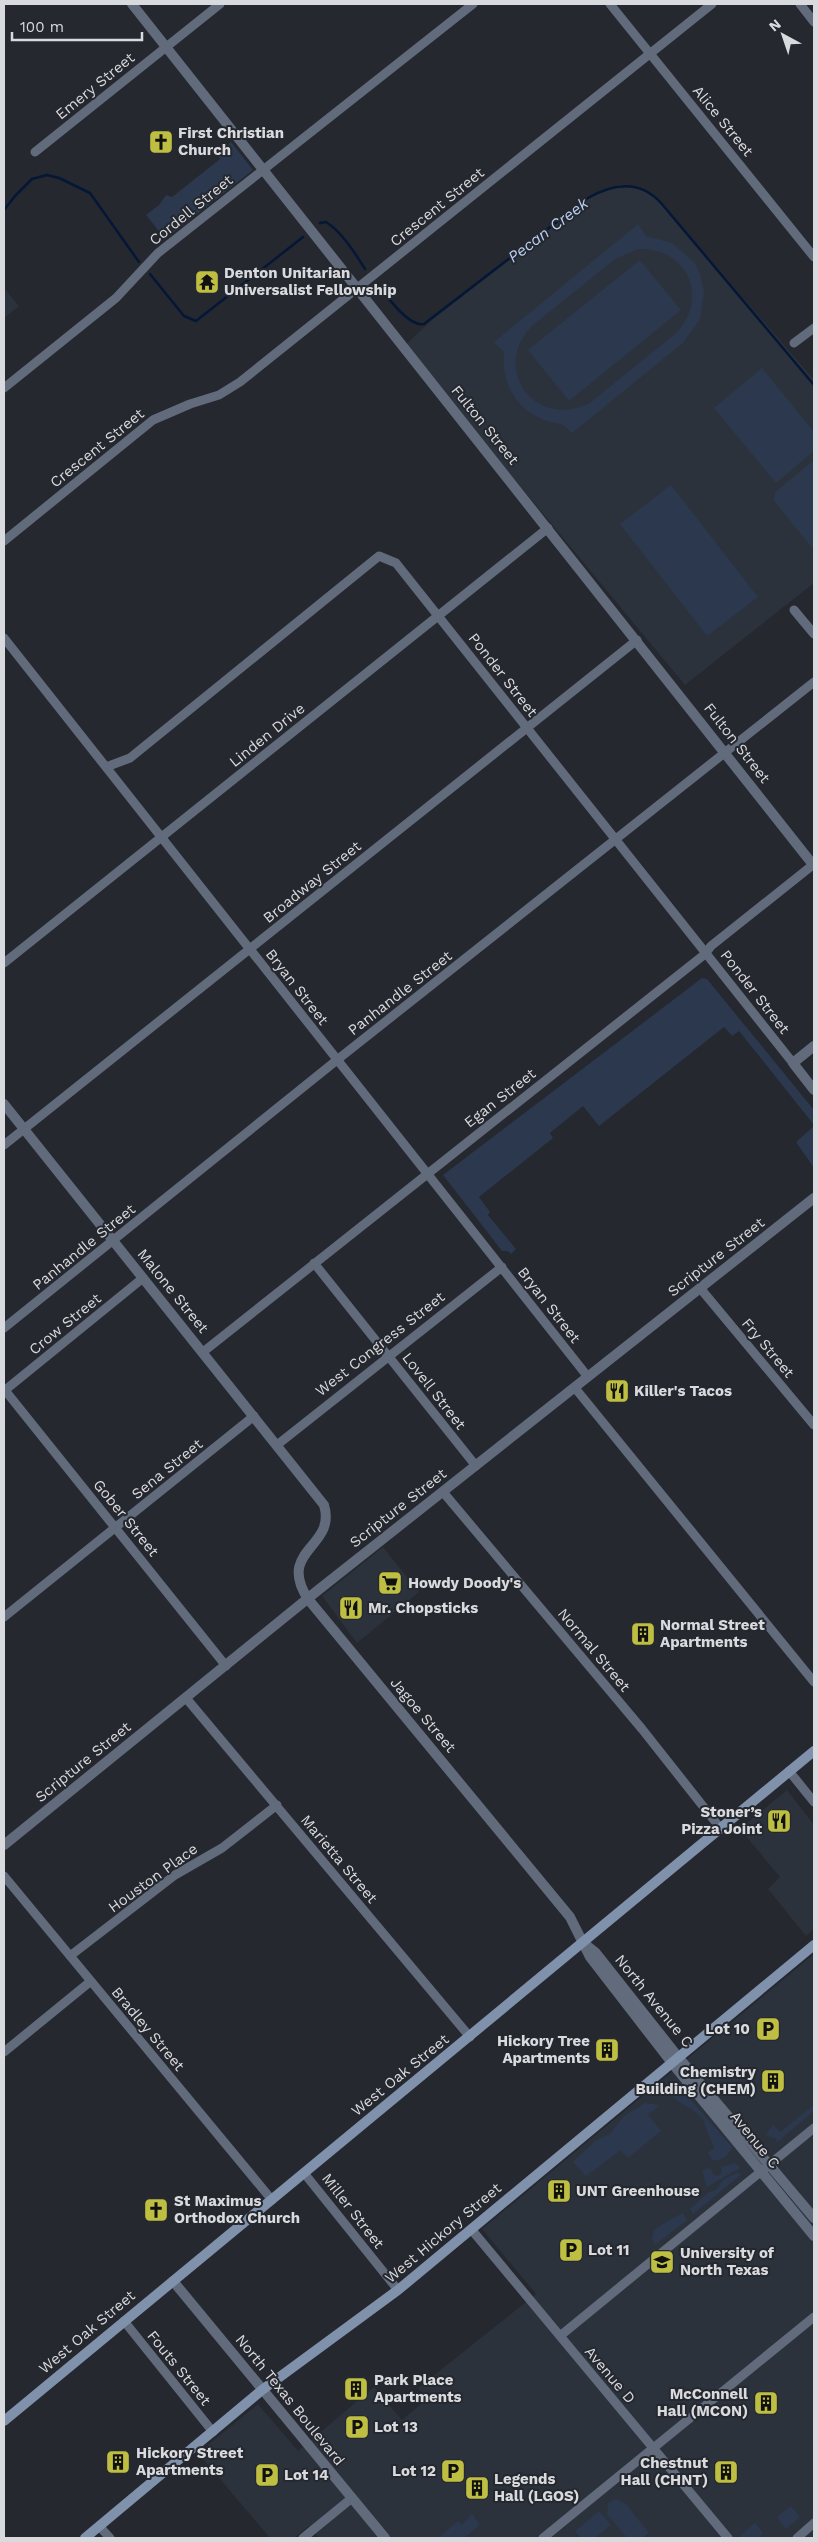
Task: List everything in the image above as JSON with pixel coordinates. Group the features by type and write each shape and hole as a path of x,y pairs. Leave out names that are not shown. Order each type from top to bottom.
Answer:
{"main road":[{"name":"West Oak Street","path":"4,2421 814,1751"},
{"name":"West Hickory Street","path":"84,2538 262,2390 398,2290 814,1945"}],"street":[{"name":"Fulton Street","path":"132,4 814,865"},
{"name":"Emery Street","path":"35,152 220,4"},
{"name":"Cordell Street","path":"4,388 116,298 158,253 473,4"},
{"name":"Alice Street","path":"610,4 814,256"},
{"name":"Crescent Street","path":"4,541 153,420 230,390 712,4"},
{"path":"800,4 814,22"},
{"path":"794,343 814,328"},
{"name":"Linden Drive","path":"4,963 548,528"},
{"name":"Ponder Street","path":"106,767 130,758 379,556 396,563 814,1090"},
{"path":"794,610 814,634"},
{"name":"Bryan Street","path":"4,638 588,1377"},
{"name":"Broadway Street","path":"4,1145 637,640"},
{"name":"Panhandle Street","path":"4,1328 814,682"},
{"name":"Egan Street","path":"203,1352 706,954 712,946 814,865"},
{"path":"792,1064 814,1046"},
{"name":"Malone Street","path":"4,1104 319,1497"},
{"name":"Scripture Street","path":"4,1845 308,1599 814,1198"},
{"name":"Lovell Street","path":"314,1263 476,1466"},
{"name":"West Congress Street","path":"277,1445 502,1267"},
{"name":"Crow Street","path":"4,1390 143,1278"},
{"name":"Fry Street","path":"700,1288 814,1425"},
{"path":"574,1388 814,1682"},
{"name":"Gober Street","path":"4,1390 226,1666"},
{"name":"Sena Street","path":"4,1617 254,1416"},
{"name":"Normal Street","path":"443,1492 642,1728 721,1829"},
{"name":"Jagoe Street","path":"319,1497 326,1513 325,1529 304,1554 298,1572 302,1590 570,1917 584,1943"},
{"name":"Marietta Street","path":"186,1698 470,2037"},
{"path":"789,1772 814,1802"},
{"name":"Houston Place","path":"70,1956 175,1875 228,1844 277,1805"},
{"name":"Bradley Street","path":"4,1876 272,2200"},
{"name":"North Avenue C","path":"584,1943 596,1952 676,2060 765,2168 814,2218"},
{"path":"4,2052 91,1981"},
{"path":"560,2336 814,2128"},
{"name":"Avenue C","path":"765,2168 814,2236"},
{"name":"Miller Street","path":"304,2173 398,2290"},
{"name":"Avenue D","path":"471,2229 728,2538"},
{"name":"North Texas Boulevard","path":"173,2281 385,2538"},
{"path":"543,2538 814,2317"},
{"name":"Fouts Street","path":"124,2321 213,2432"},
{"path":"303,2538 352,2498"},
{"path":"797,2538 814,2523"},
{"path":"100,2526 110,2538"}],"shaded area":[{"path":"231,142 253,170 165,239 146,215 159,205 166,195 172,197 220,159 217,154"},
{"path":"619,185 639,187 660,201 814,380 814,583 685,685 404,346 432,320 579,205 597,193"},
{"path":"638,224 646,236 672,243 694,262 700,274 704,292 700,319 683,343 572,433 561,424 547,421 532,414 517,400 507,383 504,352 494,342","holes":["638,249 655,251 669,256 681,265 688,277 692,291 691,305 686,319 676,333 590,403 570,409 552,409 537,402 525,391 518,377 516,360 520,343 532,326 615,259"]},
{"path":"640,260 681,310 569,401 528,350"},
{"path":"4,288 19,306 4,318"},
{"path":"762,368 814,432 814,451 776,483 714,408"},
{"path":"814,460 814,550 774,501 775,492"},
{"path":"671,485 758,597 707,636 620,524"},
{"path":"702,978 707,979 814,1110 814,1125 739,1031 732,1036 724,1027 599,1126 583,1106 550,1133 553,1138 479,1197 490,1212 488,1215 516,1249 511,1254 508,1251 502,1251 443,1175"},
{"path":"814,1126 814,1168 796,1142"},
{"path":"383,1547 419,1592 357,1643 322,1596"},
{"path":"787,1790 814,1825 814,1929 806,1936 768,1889 780,1877 740,1829"},
{"name":"University of North Texas","path":"814,1954 814,2538 319,2538 309,2526 294,2538 270,2538 198,2453 258,2404 298,2451 374,2387 402,2420 427,2399 418,2388 536,2294 482,2229"},
{"path":"669,2084 677,2084 732,2147 727,2155 718,2160 712,2160 708,2153 714,2148 705,2122 696,2112 670,2095 666,2089"},
{"path":"645,2103 660,2105 648,2115 661,2131 628,2158 621,2150 586,2176 573,2162 595,2141 610,2134 624,2116"},
{"path":"814,2105 814,2111 775,2144 777,2139 766,2135 773,2124 780,2132"},
{"path":"735,2163 740,2168 707,2187 702,2170 710,2168 714,2175 718,2176 722,2172 721,2167"},
{"path":"736,2173 742,2174 693,2214 690,2209 692,2207 708,2193 717,2189 723,2180"},
{"path":"683,2213 687,2220 655,2245 652,2239 654,2230"},
{"path":"616,2499 626,2504 649,2533 642,2538 627,2538 607,2514 608,2503"},
{"path":"791,2506 800,2517 786,2529 777,2517"},
{"path":"599,2511 611,2525 595,2538 581,2538 575,2531"},
{"path":"472,2514 480,2525 464,2538 439,2537 458,2521 462,2525"},
{"path":"755,2523 763,2533 760,2536 762,2538 740,2538 742,2534"}],"waterway":[{"name":"Pecan Creek","path":"4,210 32,179 47,175 59,178 90,193 139,262"},
{"name":"Pecan Creek","path":"377,284 405,316 418,324 424,324 588,198 607,189 626,186 636,187 644,190 661,203 814,385"},
{"name":"Pecan Creek","path":"320,223 326,222 337,231 348,243 365,269"},
{"name":"Pecan Creek","path":"150,274 184,316 196,321 303,237"}],"place":[{"name":"First Christian Church","path":"161,142"},
{"name":"Denton Unitarian Universalist Fellowship","path":"207,282"},
{"name":"Killer's Tacos","path":"617,1391"},
{"name":"Howdy Doody's","path":"390,1583"},
{"name":"Mr. Chopsticks","path":"351,1608"},
{"name":"Normal Street Apartments","path":"643,1634"},
{"name":"Stoner’s Pizza Joint","path":"779,1821"},
{"name":"Lot 10","path":"768,2029"},
{"name":"Hickory Tree Apartments","path":"607,2050"},
{"name":"Chemistry Building (CHEM)","path":"773,2081"},
{"name":"UNT Greenhouse","path":"559,2191"},
{"name":"St Maximus Orthodox Church","path":"156,2210"},
{"name":"Lot 11","path":"571,2250"},
{"name":"University of North Texas","path":"662,2262"},
{"name":"Park Place Apartments","path":"356,2389"},
{"name":"McConnell Hall (MCON)","path":"766,2403"},
{"name":"Lot 13","path":"357,2427"},
{"name":"Hickory Street Apartments","path":"118,2462"},
{"name":"Lot 12","path":"453,2471"},
{"name":"Chestnut Hall (CHNT)","path":"726,2472"},
{"name":"Lot 14","path":"267,2475"},
{"name":"Legends Hall (LGOS)","path":"477,2488"}]}
